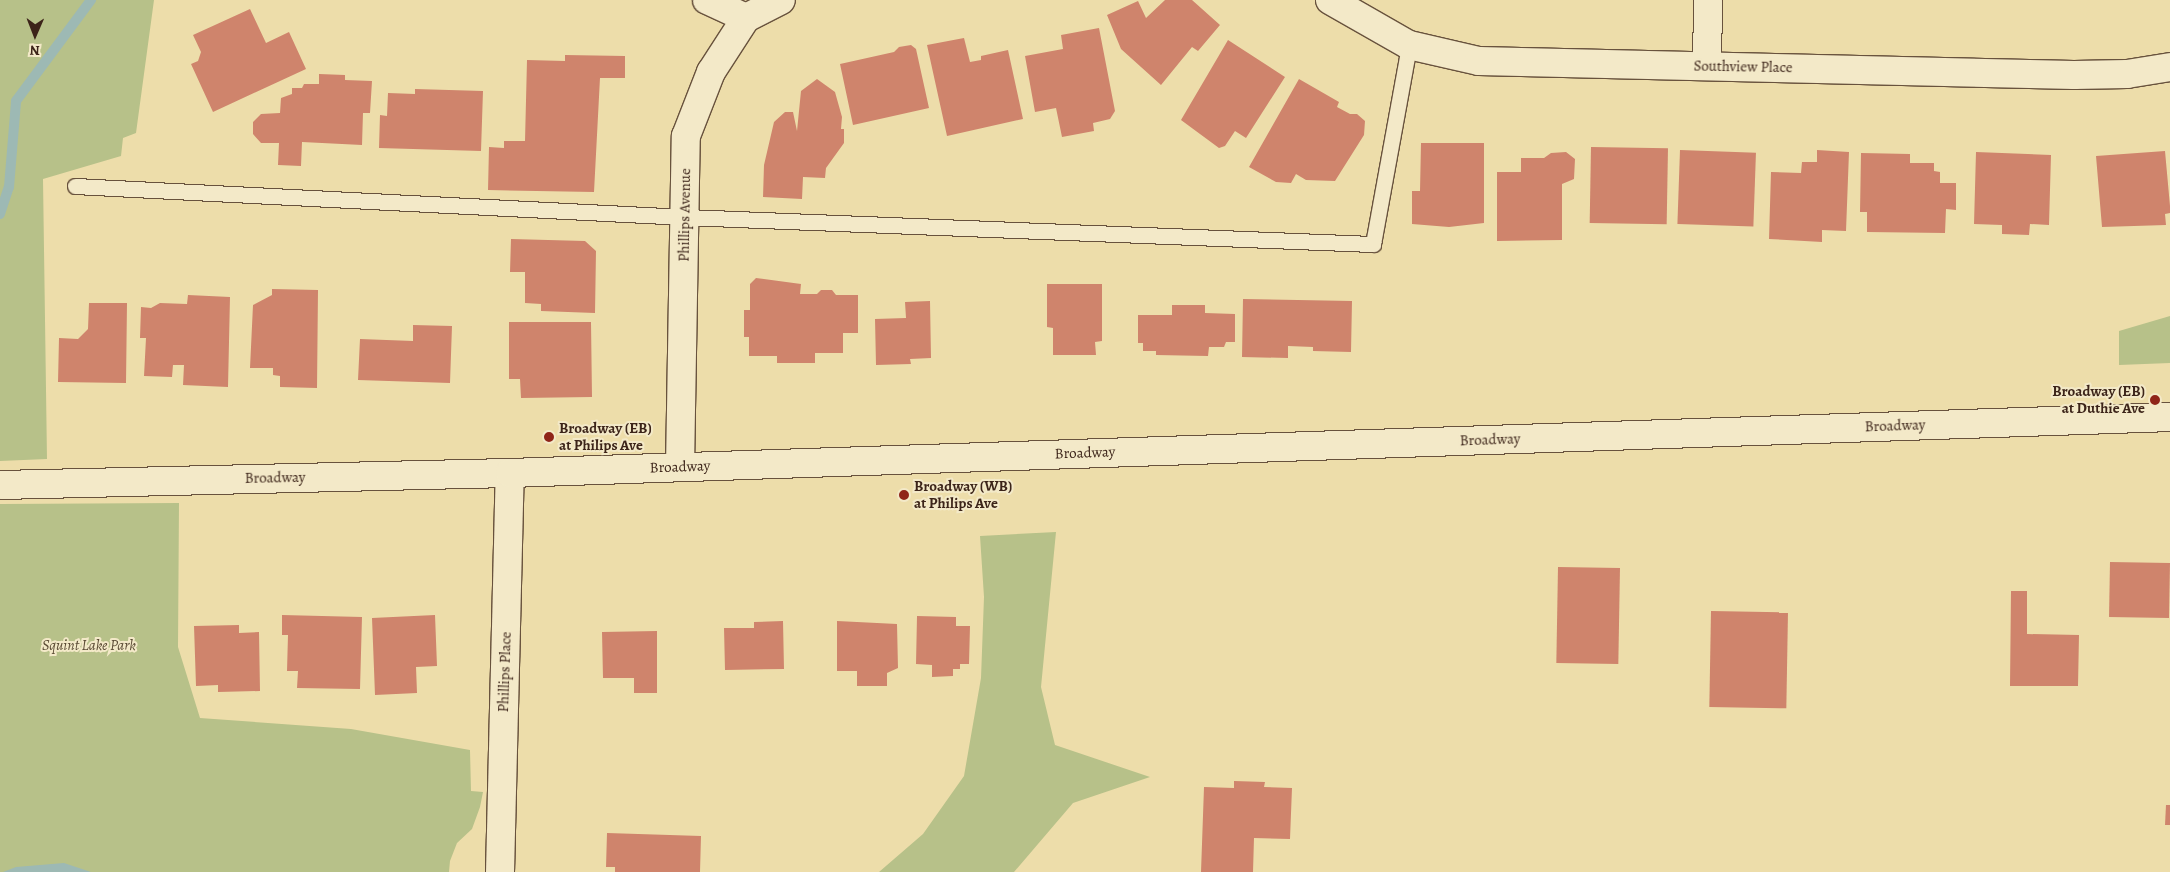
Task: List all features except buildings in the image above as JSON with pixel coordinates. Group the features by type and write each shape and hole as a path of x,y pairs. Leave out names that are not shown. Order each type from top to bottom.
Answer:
{"street":[{"path":"707,0 746,18"},
{"name":"Phillips Avenue","path":"680,467 686,136 711,72 746,18 781,0"},
{"name":"Southview Place","path":"1330,0 1409,45 1479,60 2074,75 2126,74 2170,67"},
{"path":"1707,66 1708,0"},
{"name":"Broadway","path":"0,485 510,473 2170,417"},
{"name":"Phillips Place","path":"500,872 510,473"}],"lane":[{"path":"75,186 685,216 1374,244 1409,45"}],"green space":[{"path":"0,0 154,0 136,133 123,138 121,156 43,179 47,459 0,461"},
{"path":"2170,316 2170,363 2119,365 2119,331"},
{"name":"Squint Lake Park","path":"179,503 178,647 200,718 351,729 470,750 471,791 483,792 472,829 457,843 450,861 449,872 0,872 0,504"},
{"path":"1056,532 1041,687 1055,745 1150,777 1073,803 1014,872 879,872 923,834 964,776 981,678 984,597 980,536"}],"water":[{"path":"64,863 91,872 3,872 16,867"}],"waterway":[{"path":"0,214 9,187 16,101 91,0"}],"place":[{"name":"Broadway (EB) at Duthie Ave","path":"2155,400"},
{"name":"Broadway (EB) at Philips Ave","path":"549,437"},
{"name":"Broadway (WB) at Philips Ave","path":"904,495"}]}
